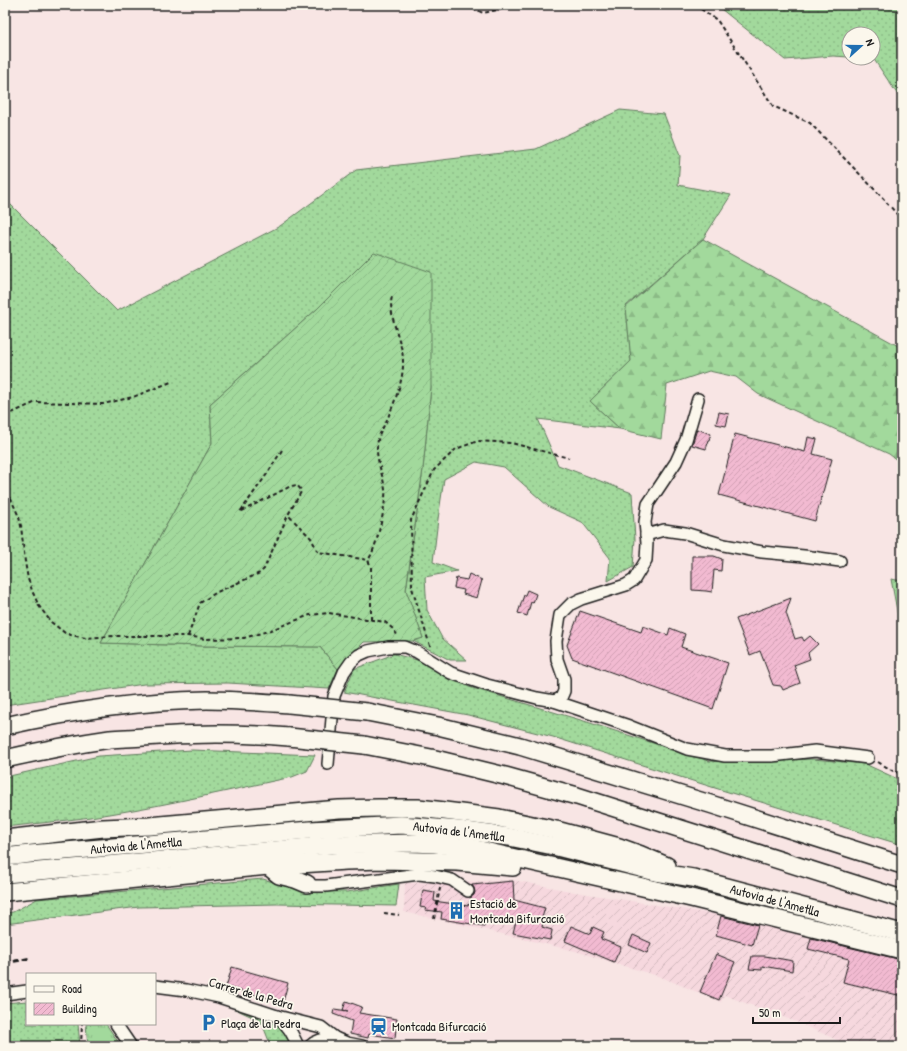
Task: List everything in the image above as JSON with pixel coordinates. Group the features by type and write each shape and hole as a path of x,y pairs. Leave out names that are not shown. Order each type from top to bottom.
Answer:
{"highway":[{"path":"5,726 108,708 163,702 214,700 289,704 367,712 438,726 520,746 902,865"},
{"path":"5,760 40,751 110,739 166,735 250,734 364,745 431,758 505,776 577,796 902,899"},
{"path":"5,839 103,828 149,826 340,809 418,808 499,818 556,830 640,854 693,878"},
{"name":"Autovia de l'Ametlla","path":"5,857 310,830 401,825 459,830 509,837 553,846 656,872 693,878 902,933"},
{"name":"Autovia de l'Ametlla","path":"5,874 331,845 435,844 471,848 691,898 902,950"},
{"path":"5,892 306,863 385,860 457,862 514,867 534,863"},
{"path":"306,863 304,876 307,884"},
{"path":"268,866 279,875 307,884"}],"street":[{"path":"554,701 561,698 564,691 564,679 557,659 556,641 560,615 571,604 581,599 626,585 634,580 646,560 647,543 645,522 648,504 676,462 686,440 698,399"},
{"path":"646,536 664,530 685,533 724,545 762,552 840,561"},
{"path":"328,764 334,696 344,672 351,662 359,655 368,651 388,647 405,647 417,652 451,673 487,685 536,698 554,701 629,726 687,749 725,756 772,756 815,751 868,758"},
{"path":"307,884 314,886 326,886 412,874 442,877 452,880 468,891"},
{"name":"Carrer de la Pedra","path":"156,986 186,990 219,997 277,1016 321,1027 335,1038 347,1043 362,1046"},
{"path":"5,994 26,991"},
{"path":"277,1016 286,1023 298,1046"},
{"path":"117,1025 131,1046"},
{"name":"Carrer de la Pedra","path":"310,1046 312,1043 319,1040 335,1038"}],"path":[{"path":"466,5 483,13 521,5"},
{"path":"695,5 717,20 773,106 810,123 902,220"},
{"path":"368,560 372,556 380,528 386,498 376,450 378,439 390,414 402,373 402,350 392,309 392,297"},
{"path":"5,416 36,402 103,404 133,398 171,382"},
{"path":"435,663 412,588 411,520 434,470 456,449 478,441 510,443 569,458"},
{"path":"188,636 200,603 217,592 260,573 264,569 301,490 297,485 291,486 240,512 282,450"},
{"path":"5,493 11,499 19,517 27,573 32,594 46,617 57,627 71,636 86,638 114,636 188,636 205,640 244,638 268,632 305,616 329,613 384,622 397,633 405,647"},
{"path":"288,515 311,538 318,552 368,560"},
{"path":"368,560 371,567 372,620"},
{"path":"868,758 895,772 902,773"},
{"path":"434,919 442,877"},
{"path":"384,913 399,915"},
{"path":"81,1046 82,1025"}],"shaded area":[{"path":"513,880 575,892 719,915 819,937 902,959 902,1046 851,1046 799,1023 724,995 721,1002 661,977 575,951 404,912 405,883"}],"green space":[{"path":"716,5 902,5 902,101 878,66 881,66 881,26 841,26 841,56 785,60"},
{"path":"620,110 664,114 680,156 678,185 731,195 703,239 626,306 631,361 590,401 620,429 538,419 558,465 632,493 635,539 633,567 608,581 610,558 582,522 549,507 504,467 476,462 444,479 433,562 457,571 425,577 427,610 442,638 467,660 450,660 413,641 423,638 406,591 423,469 431,387 374,252 317,309 210,404 212,443 101,643 320,647 338,669 329,689 228,683 144,684 5,706 5,199 117,311 280,226 356,170 536,149"},
{"path":"703,239 902,348 902,387 900,391 902,392 902,464 889,454 758,394 736,377 709,371 667,385 661,439 620,429 590,401 631,361 626,307"},
{"path":"374,252 431,272 431,387 423,469 406,590 423,638 413,641 364,642 338,669 320,647 101,643 212,443 210,404 317,309"},
{"path":"891,579 902,581 902,618 898,616"},
{"path":"394,654 421,661 469,687 584,721 709,761 730,762 813,759 865,764 902,781 902,845 553,737 468,715 344,692 354,669"},
{"path":"192,750 315,755 307,771 292,777 133,810 84,818 5,827 5,777 99,756"},
{"path":"263,879 303,891 347,892 399,884 396,906 277,904 139,907 5,924 5,913 13,912 37,899"},
{"path":"26,1001 26,1025 78,1025 80,1046 5,1046 5,1003"},
{"path":"233,1008 277,1025 283,1029 291,1046 271,1046 261,1021"},
{"path":"86,1025 107,1025 121,1046 88,1046"}],"building":[{"path":"719,412 729,414 726,426 716,424"},
{"path":"697,429 711,434 706,449 692,445"},
{"path":"735,434 805,452 808,437 817,439 813,454 832,459 815,521 719,495"},
{"path":"692,556 714,556 722,559 721,571 714,570 712,592 692,590"},
{"path":"469,574 482,580 477,598 463,594 464,590 454,588 456,578 467,580"},
{"path":"527,590 536,594 533,603 531,602 527,616 518,613"},
{"path":"791,598 786,613 795,639 802,637 804,641 810,636 818,644 808,653 810,659 794,665 800,683 783,690 781,686 773,685 760,651 750,655 736,619"},
{"path":"580,611 641,632 643,626 668,635 670,628 685,634 681,647 728,663 713,709 572,658 567,645"},
{"path":"513,881 514,900 545,908 541,921 543,922 542,927 552,930 550,940 513,933 516,921 486,916 484,926 441,919 442,912 425,910 426,908 420,907 423,890 435,892 434,901 468,906 468,904 470,905 471,897 475,892 472,885"},
{"path":"721,916 758,925 752,945 716,935"},
{"path":"571,926 590,934 593,927 604,932 601,939 621,947 614,962 565,941"},
{"path":"633,935 651,943 647,953 629,945"},
{"path":"811,938 902,960 902,996 843,982 849,959 808,949"},
{"path":"716,954 735,962 719,1000 700,992"},
{"path":"752,956 765,956 793,961 792,971 762,966 762,970 749,969"},
{"path":"232,967 288,983 283,1002 226,987"},
{"path":"346,1001 362,1007 359,1013 397,1019 395,1038 369,1034 368,1038 350,1034 352,1021 333,1014 334,1009 348,1011 343,1010"}],"railway":[{"path":"5,963 31,958"}],"place":[{"name":"Estació de Montcada Bifurcació","path":"457,910"},
{"name":"Plaça de la Pedra","path":"208,1023"},
{"name":"Montcada Bifurcació","path":"379,1026"}]}
